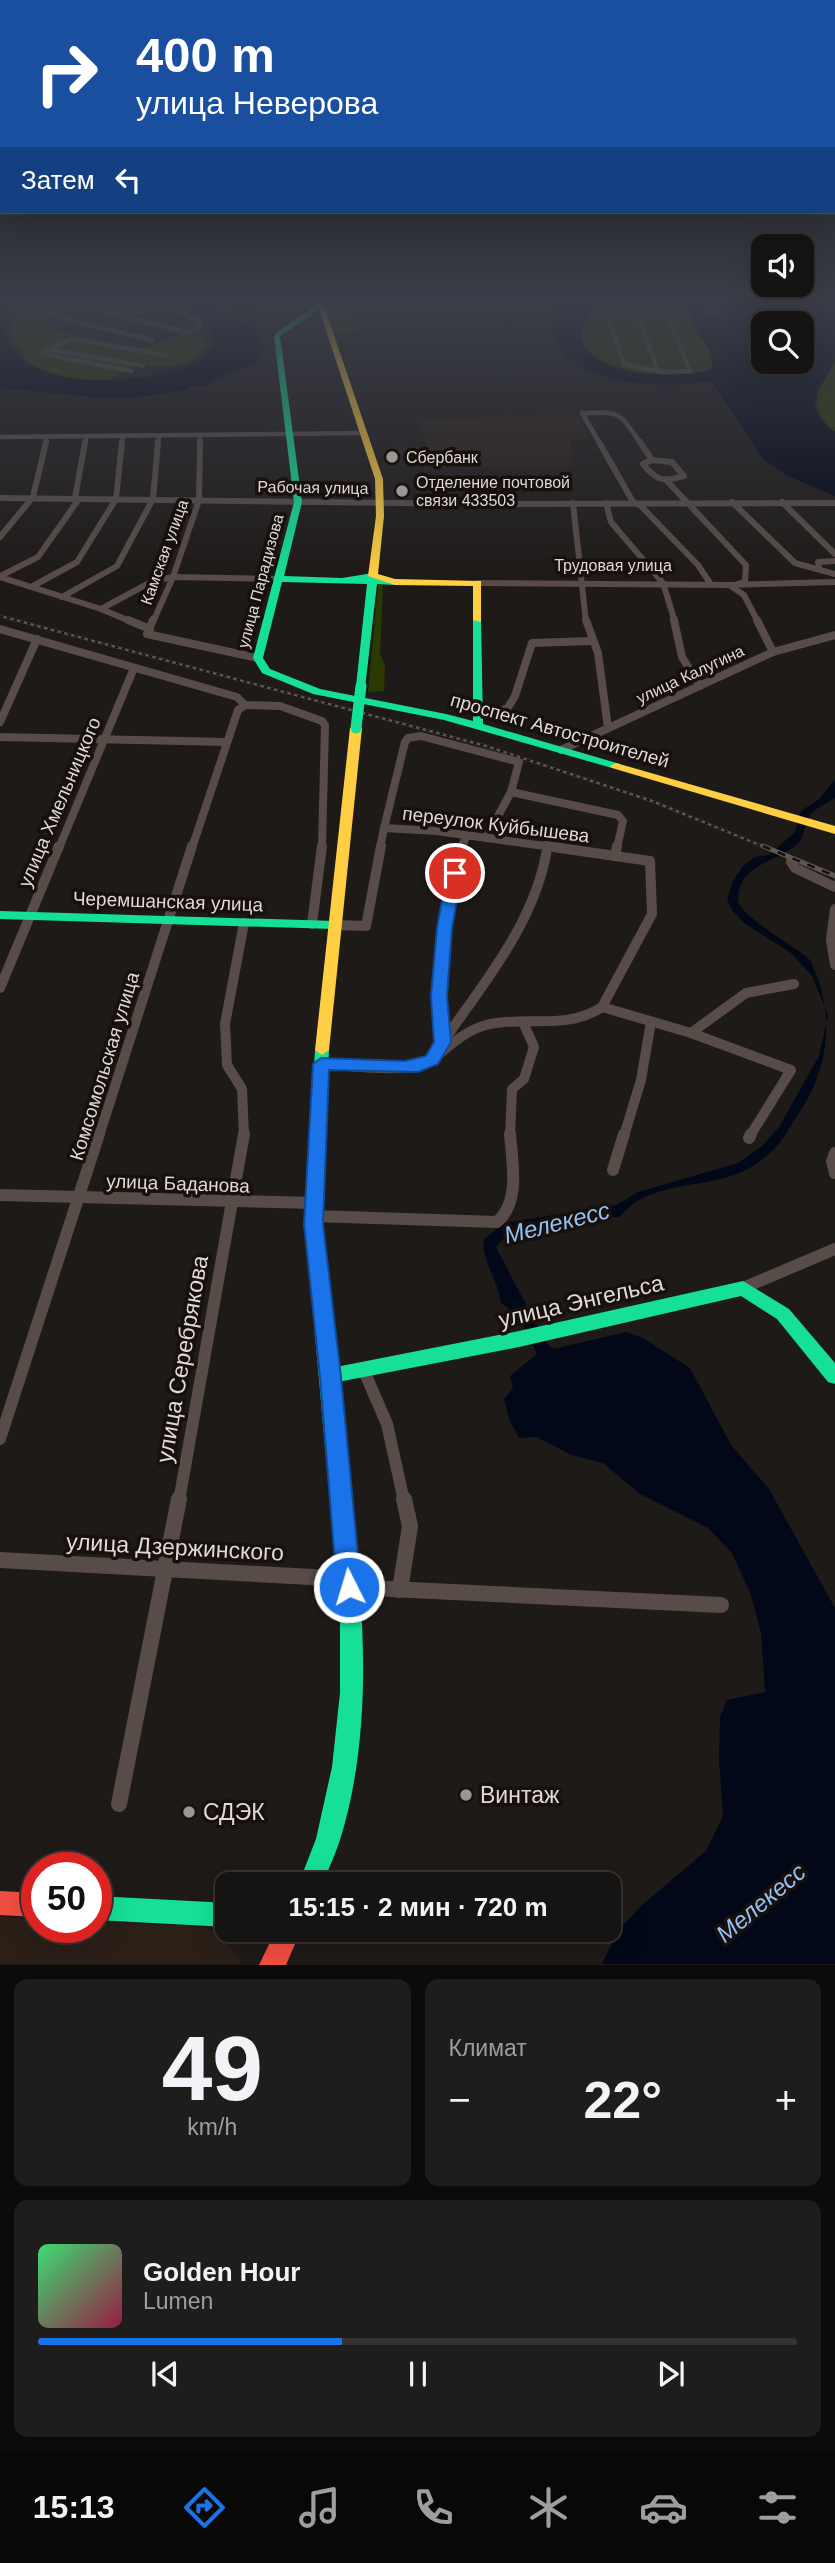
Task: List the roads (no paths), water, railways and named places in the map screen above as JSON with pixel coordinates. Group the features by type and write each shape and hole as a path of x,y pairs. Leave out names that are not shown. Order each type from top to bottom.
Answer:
{"main road":[{"name":"улица Парадизова","path":"273,674 266,671 258,658 298,501 285,395"},
{"path":"315,1872 328,1839 344,1768 351,1693 348,1583 314,1210 321,1064 380,509 379,479 351,395"},
{"path":"280,579 372,580"},
{"name":"Трудовая улица","path":"372,580 478,583"},
{"path":"477,720 478,583"},
{"name":"проспект Автостроителей","path":"273,674 337,697 477,720 561,750 835,830"},
{"name":"Черемшанская улица","path":"0,915 335,925"},
{"path":"743,1288 763,1296 780,1312 835,1376"},
{"name":"улица Энгельса","path":"331,1377 519,1339 743,1288"},
{"path":"0,1903 21,1904"},
{"path":"112,1909 215,1914"},
{"path":"272,1965 283,1942"}],"street":[{"path":"652,460 621,415 611,412 582,413 633,502 640,505 688,555 710,583"},
{"path":"0,437 364,433"},
{"name":"Камская улица","path":"148,631 173,577 199,500 200,435"},
{"path":"33,586 77,562 116,499 123,436"},
{"path":"62,597 117,566 153,499 159,436"},
{"path":"0,537 33,497 47,437"},
{"path":"0,576 38,557 77,498 86,437"},
{"path":"652,460 672,462 684,476 667,481 654,478 643,465 652,460"},
{"path":"667,481 684,503 746,565 746,582 733,584"},
{"name":"Рабочая улица","path":"0,498 298,501 380,509 633,502 835,503"},
{"path":"732,502 802,568 820,568 835,574"},
{"path":"782,502 835,554"},
{"path":"573,503 580,583 591,641 598,653 608,728"},
{"path":"606,503 611,522 663,583 669,596 682,657 699,686"},
{"path":"820,568 818,562 835,561"},
{"path":"0,576 101,609 148,631 258,658"},
{"path":"101,609 153,581 173,577 280,579"},
{"name":"Трудовая улица","path":"478,583 833,583"},
{"path":"733,584 744,594 773,652"},
{"path":"0,629 237,697 245,705 264,703 317,717 325,725 323,841 312,924"},
{"name":"улица Калугина","path":"561,750 773,652 835,635"},
{"path":"0,722 37,639"},
{"path":"477,720 507,709 515,696 532,643 591,641"},
{"name":"улица Хмельницкого","path":"0,988 134,668"},
{"name":"Комсомольская улица","path":"0,1439 81,1197 167,920 238,710 245,705"},
{"path":"384,828 405,742 413,736 432,738 519,762 510,792 486,838"},
{"path":"0,737 227,742"},
{"path":"510,792 618,815 623,821 615,856"},
{"name":"переулок Куйбышева","path":"335,925 366,926 384,828 436,831 547,849 650,861 652,914 602,1007"},
{"path":"443,1042 439,996 445,928 458,852 466,837"},
{"path":"432,1060 533,906 547,868 547,849"},
{"path":"791,862 795,868 835,887"},
{"path":"835,909 831,940 835,965"},
{"name":"улица Серебрякова","path":"119,1804 167,1569 244,1128 242,1089 227,1065 225,1024 244,923"},
{"path":"691,1033 746,993 794,984"},
{"path":"321,1064 418,1066 486,1025 577,1019 594,1014 602,1007 691,1033 790,1070 750,1138"},
{"name":"улица Баданова","path":"0,1195 231,1203 467,1223 498,1222 508,1214 513,1191 509,1112 512,1089 524,1079 534,1047 523,1022"},
{"path":"613,1170 641,1080 651,1022"},
{"path":"835,1153 832,1161 835,1174"},
{"name":"улица Энгельса","path":"743,1288 835,1249"},
{"path":"364,1371 387,1424 410,1526 401,1590"},
{"name":"улица Дзержинского","path":"0,1560 167,1569 348,1583 401,1590 721,1605"}],"water":[{"path":"69,395 157,395 113,399"},
{"path":"721,395 817,395 816,411 822,421 835,432 835,496 790,477 763,459"},
{"path":"835,780 835,798 810,815 797,844 760,865 745,878 738,899 747,914 810,960 818,979 824,1006 812,976 791,953 744,923 732,910 727,899 734,879 744,865 755,857 769,855 795,832 801,811 819,799"},
{"name":"Мелекесс","path":"826,1024 823,1057 810,1095 775,1148 759,1162 725,1178 657,1192 636,1202 619,1217 572,1219 535,1226 505,1238 496,1247 546,1343 554,1349 626,1332 643,1338 690,1368 731,1445 769,1489 835,1608 835,1964 602,1964 613,1942 621,1942 621,1928 643,1904 706,1851 723,1816 719,1759 720,1717 727,1700 765,1692 761,1633 751,1595 732,1553 708,1528 640,1494 603,1463 571,1455 537,1437 519,1438 509,1419 504,1399 513,1388 510,1376 537,1354 520,1318 501,1303 485,1255 484,1239 504,1223 616,1205 638,1192 738,1163 762,1146 779,1127 819,1056"}],"railway":[{"path":"0,616 486,746 652,801 767,848"},
{"path":"763,846 835,876"}],"place":[{"name":"Сбербанк","path":"392,457"},
{"name":"Отделение почтовой связи 433503","path":"402,491"},
{"name":"Винтаж","path":"466,1795"},
{"name":"СДЭК","path":"189,1812"}]}
